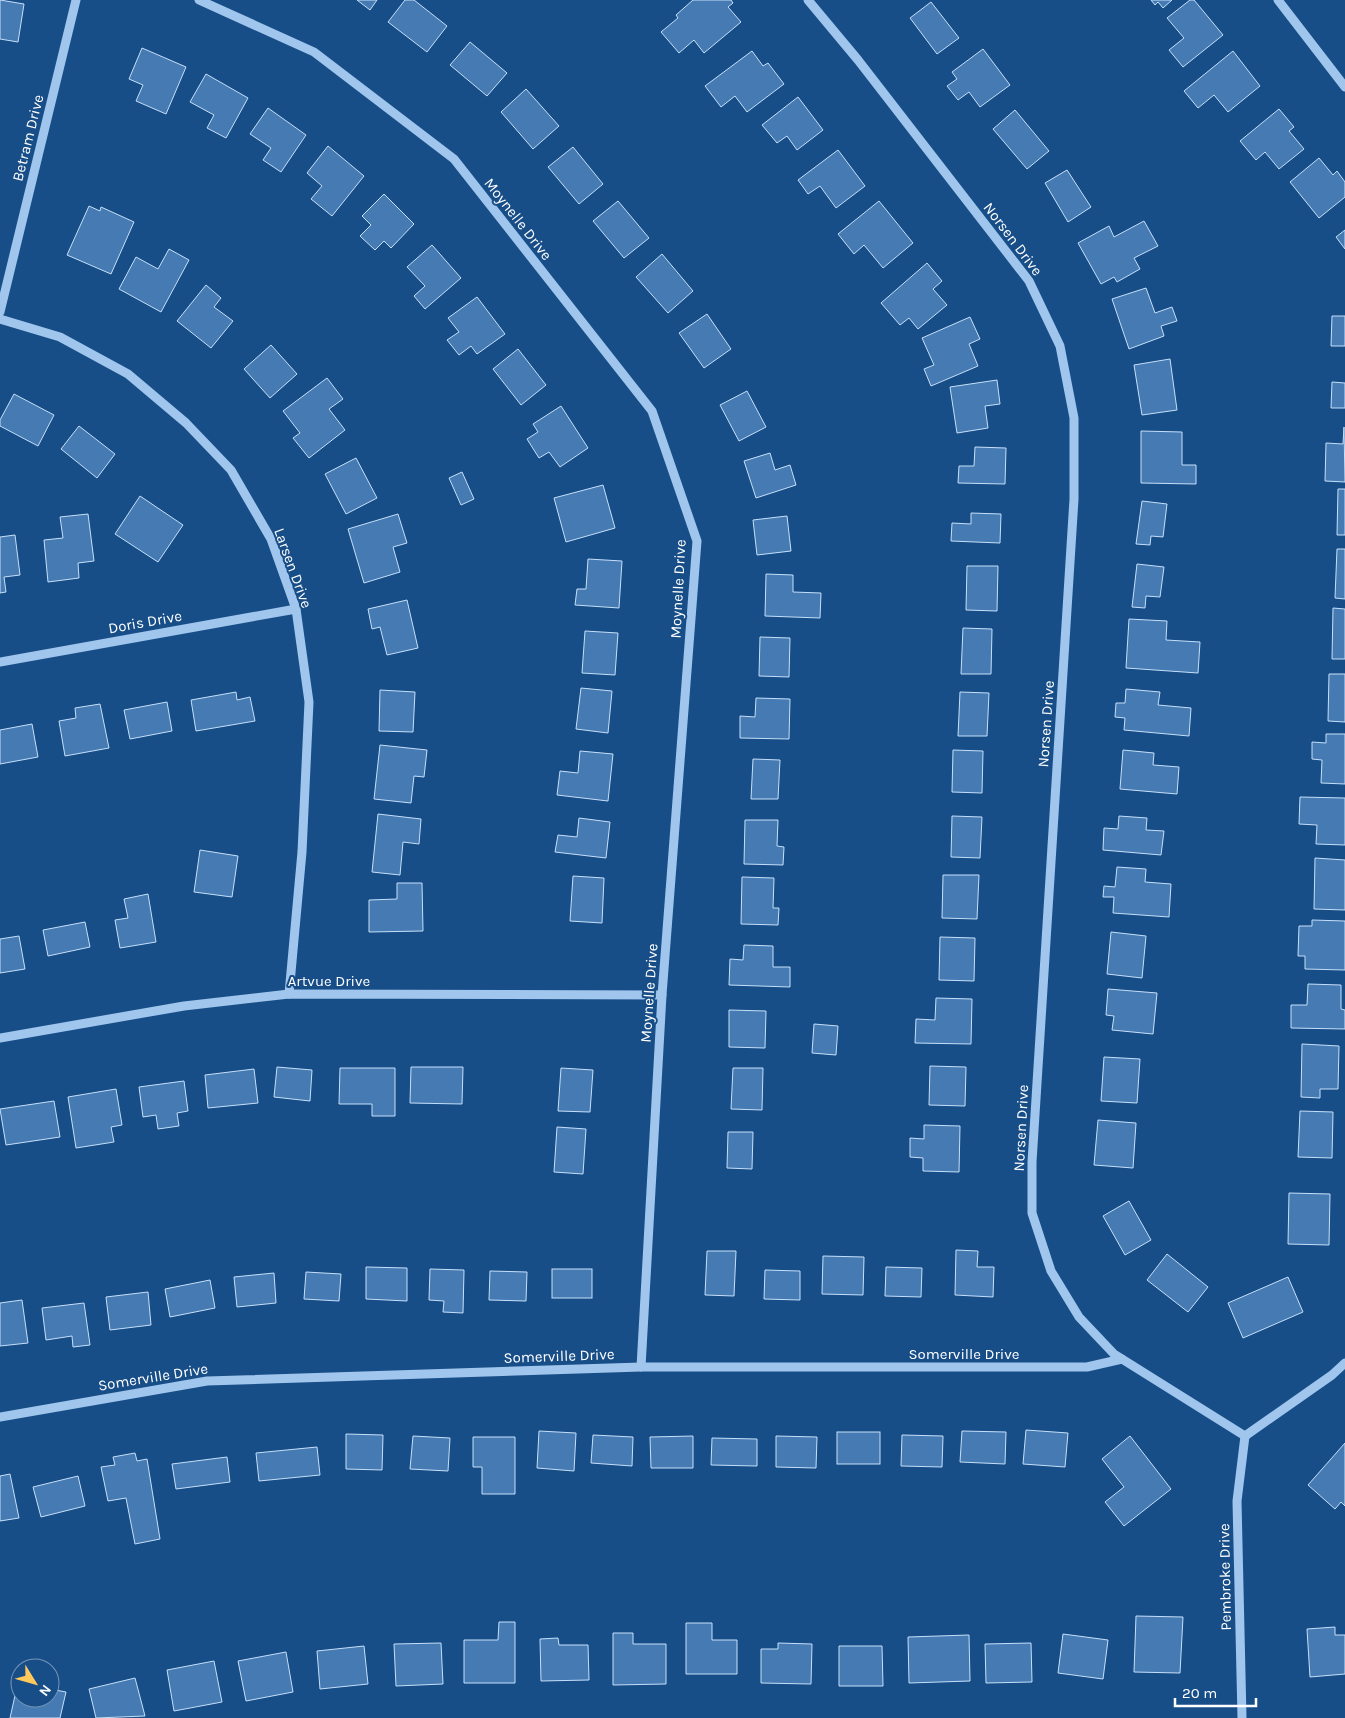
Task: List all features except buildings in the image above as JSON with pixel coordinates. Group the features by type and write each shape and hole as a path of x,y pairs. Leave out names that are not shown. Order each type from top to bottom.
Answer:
{"street":[{"name":"Betram Drive","path":"0,312 76,0"},
{"name":"Moynelle Drive","path":"199,0 314,52 454,159 652,411 697,541 662,995 641,1367"},
{"name":"Norsen Drive","path":"808,0 858,60 1030,281 1060,346 1074,418 1074,499 1032,1162 1032,1212 1051,1271 1079,1317 1122,1359 1245,1436"},
{"path":"1278,0 1345,87"},
{"name":"Larsen Drive","path":"0,319 60,337 128,374 186,423 231,470 270,539 296,608 309,702 302,852 289,994"},
{"name":"Doris Drive","path":"0,662 296,608"},
{"name":"Artvue Drive","path":"0,1038 184,1006 289,994 662,995"},
{"name":"Somerville Drive","path":"0,1417 207,1381 641,1367 1087,1367 1122,1359"},
{"path":"1245,1436 1332,1375 1345,1363"},
{"name":"Pembroke Drive","path":"1242,1718 1237,1501 1245,1436"}]}
